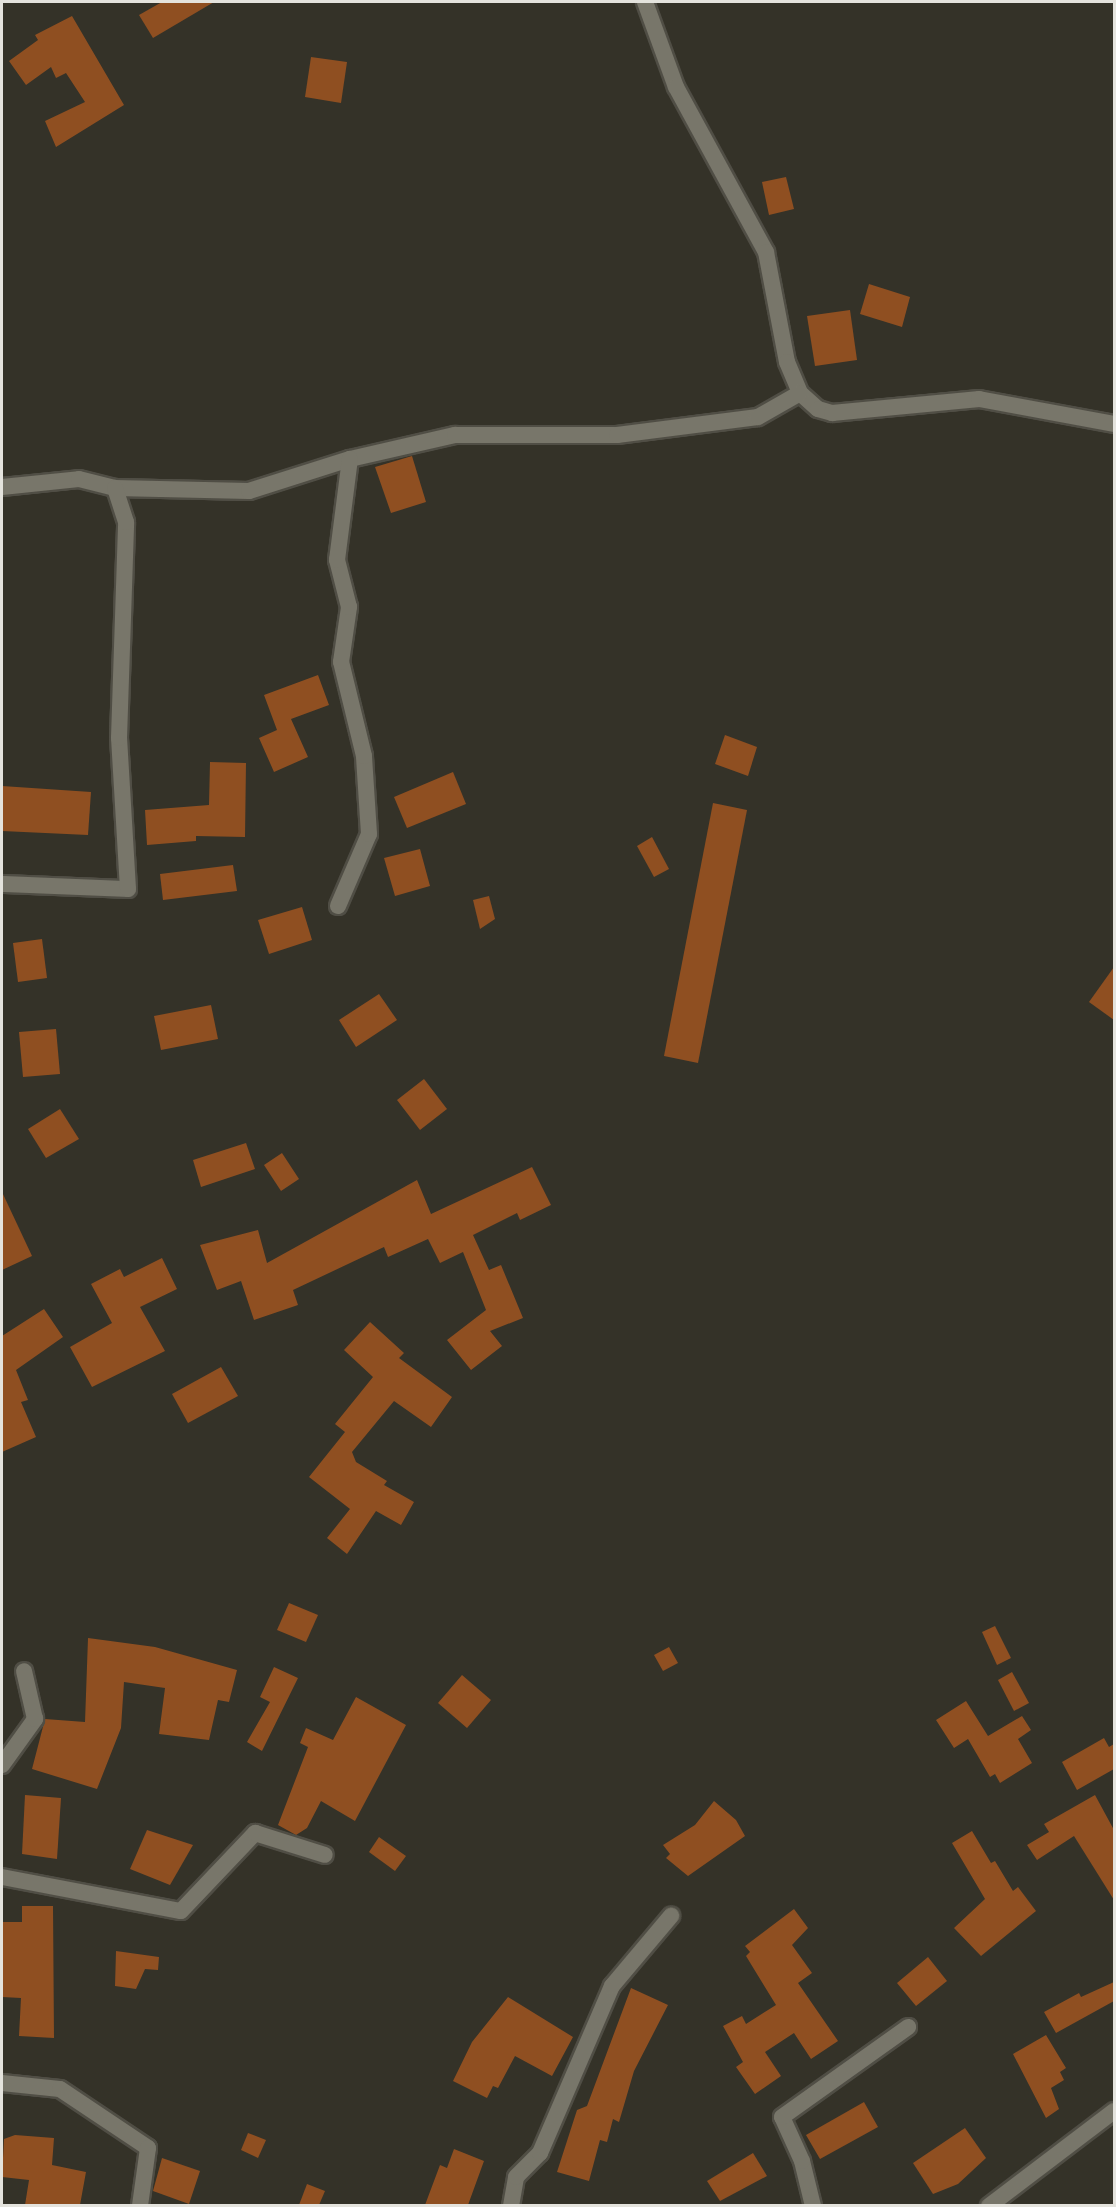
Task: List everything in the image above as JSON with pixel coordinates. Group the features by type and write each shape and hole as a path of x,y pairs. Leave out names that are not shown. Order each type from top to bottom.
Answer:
{"street":[{"path":"645,2 676,87 766,252 787,362 800,393 832,413 980,399 1114,424"},
{"path":"2,487 79,479 116,489 249,492 350,459 455,435 616,435 758,417 800,393"},
{"path":"338,906 369,834 364,756 341,662 349,607 337,560 350,459"},
{"path":"2,884 128,890 119,738 126,522 116,489"},
{"path":"2,1765 35,1719 24,1671"},
{"path":"2,1877 181,1911 255,1833 325,1855"},
{"path":"511,2205 516,2177 540,2153 612,1986 671,1916"},
{"path":"813,2205 802,2161 782,2117 908,2027"},
{"path":"2,2083 60,2089 148,2148 149,2174 140,2205"},
{"path":"993,2204 1114,2111"}],"building":[{"path":"162,2 214,2 153,38 139,15"},
{"path":"72,16 124,105 56,147 45,121 85,102 66,73 56,78 51,67 26,85 9,61 38,40 35,35"},
{"path":"311,57 347,62 341,103 305,97"},
{"path":"786,177 794,209 769,215 762,182"},
{"path":"869,284 910,297 902,327 860,314"},
{"path":"850,310 857,360 815,366 807,316"},
{"path":"412,456 426,502 391,513 375,467"},
{"path":"318,675 329,705 291,719 308,757 274,772 259,738 277,730 264,695"},
{"path":"725,735 757,747 748,776 715,764"},
{"path":"210,762 246,763 245,837 196,836 196,841 147,845 145,810 209,805"},
{"path":"453,772 466,804 407,828 394,797"},
{"path":"2,786 91,792 88,835 2,831"},
{"path":"713,803 747,810 698,1063 664,1056"},
{"path":"652,837 669,869 654,877 637,846"},
{"path":"420,849 430,886 395,896 384,858"},
{"path":"233,865 237,891 163,900 160,874"},
{"path":"489,896 495,919 480,929 473,900"},
{"path":"302,907 312,940 269,954 258,920"},
{"path":"42,939 47,978 18,982 13,943"},
{"path":"1114,967 1114,1020 1089,1002"},
{"path":"379,994 397,1020 356,1047 339,1020"},
{"path":"211,1005 218,1039 161,1050 154,1016"},
{"path":"56,1029 60,1074 23,1077 19,1032"},
{"path":"424,1079 447,1109 420,1130 397,1100"},
{"path":"60,1109 79,1139 46,1158 28,1129"},
{"path":"246,1143 255,1169 201,1187 193,1160"},
{"path":"282,1153 299,1179 281,1191 264,1165"},
{"path":"532,1167 551,1205 520,1220 517,1213 473,1235 489,1270 501,1265 523,1318 490,1331 502,1346 471,1370 447,1340 486,1310 463,1252 440,1263 428,1239 388,1257 384,1247 293,1290 298,1305 254,1320 241,1281 217,1290 200,1245 258,1230 267,1263 417,1180 431,1214"},
{"path":"2,1192 32,1256 2,1270"},
{"path":"162,1258 177,1289 140,1307 165,1351 92,1387 70,1347 112,1323 91,1284 120,1269 124,1277"},
{"path":"44,1309 63,1337 16,1370 28,1400 21,1402 36,1437 2,1452 2,1336"},
{"path":"370,1322 404,1353 399,1358 452,1397 431,1427 394,1401 352,1452 356,1462 387,1481 384,1485 414,1502 401,1525 376,1511 347,1554 327,1538 350,1509 309,1477 345,1432 335,1424 373,1377 344,1350"},
{"path":"221,1367 238,1396 188,1423 172,1394"},
{"path":"289,1603 318,1615 306,1642 277,1630"},
{"path":"995,1626 1011,1658 997,1665 982,1632"},
{"path":"88,1638 155,1647 237,1670 229,1702 218,1700 209,1740 159,1734 165,1688 124,1682 121,1728 97,1789 32,1769 45,1719 85,1722"},
{"path":"669,1647 678,1663 663,1671 654,1655"},
{"path":"274,1667 298,1678 262,1751 247,1742 270,1702 260,1697"},
{"path":"1012,1672 1029,1703 1014,1711 998,1680"},
{"path":"462,1675 491,1700 467,1728 438,1703"},
{"path":"356,1697 406,1725 355,1821 321,1801 307,1828 296,1835 278,1825 308,1747 300,1743 306,1728 333,1740"},
{"path":"966,1701 988,1736 1022,1716 1031,1730 1018,1739 1032,1763 1000,1783 995,1774 990,1777 968,1739 954,1748 936,1720"},
{"path":"1104,1738 1109,1747 1114,1744 1114,1769 1077,1790 1062,1762"},
{"path":"25,1795 61,1798 57,1859 22,1854"},
{"path":"1095,1795 1114,1830 1114,1900 1074,1836 1037,1860 1027,1845 1049,1832 1044,1824"},
{"path":"714,1801 736,1820 745,1836 688,1876 666,1858 670,1854 663,1845 695,1825"},
{"path":"147,1830 193,1845 170,1885 130,1869"},
{"path":"972,1831 991,1863 995,1861 1013,1891 1018,1887 1036,1911 981,1956 954,1928 985,1899 952,1843"},
{"path":"379,1837 406,1856 395,1871 369,1852"},
{"path":"22,1906 53,1906 54,2038 19,2036 21,1998 2,1997 2,1922 22,1922"},
{"path":"794,1909 808,1928 792,1945 812,1973 798,1983 838,2041 811,2059 794,2033 765,2052 781,2076 755,2094 736,2067 743,2062 723,2026 742,2016 746,2024 776,2005 746,1956 750,1952 745,1946"},
{"path":"116,1951 159,1957 158,1970 145,1969 136,1989 115,1986"},
{"path":"928,1957 947,1981 916,2006 897,1983"},
{"path":"1114,1982 1114,2001 1056,2033 1044,2012 1079,1993 1081,1997"},
{"path":"631,1988 668,2005 634,2071 619,2122 613,2119 607,2142 600,2140 589,2181 557,2172 577,2110 587,2106"},
{"path":"508,1997 573,2037 552,2076 515,2056 498,2088 493,2086 487,2098 453,2081 472,2042"},
{"path":"1046,2035 1066,2068 1060,2072 1064,2080 1051,2088 1059,2109 1046,2118 1013,2054"},
{"path":"864,2102 878,2127 820,2159 806,2135"},
{"path":"965,2128 986,2158 958,2184 933,2194 913,2163"},
{"path":"248,2133 266,2140 258,2158 241,2150"},
{"path":"15,2135 54,2138 52,2165 86,2172 80,2205 25,2205 29,2180 2,2177 4,2139"},
{"path":"454,2149 484,2161 468,2205 425,2205 440,2165 447,2168"},
{"path":"753,2153 767,2176 720,2201 707,2181"},
{"path":"162,2158 200,2171 189,2204 153,2191"},
{"path":"307,2184 325,2191 319,2205 299,2205"}]}
